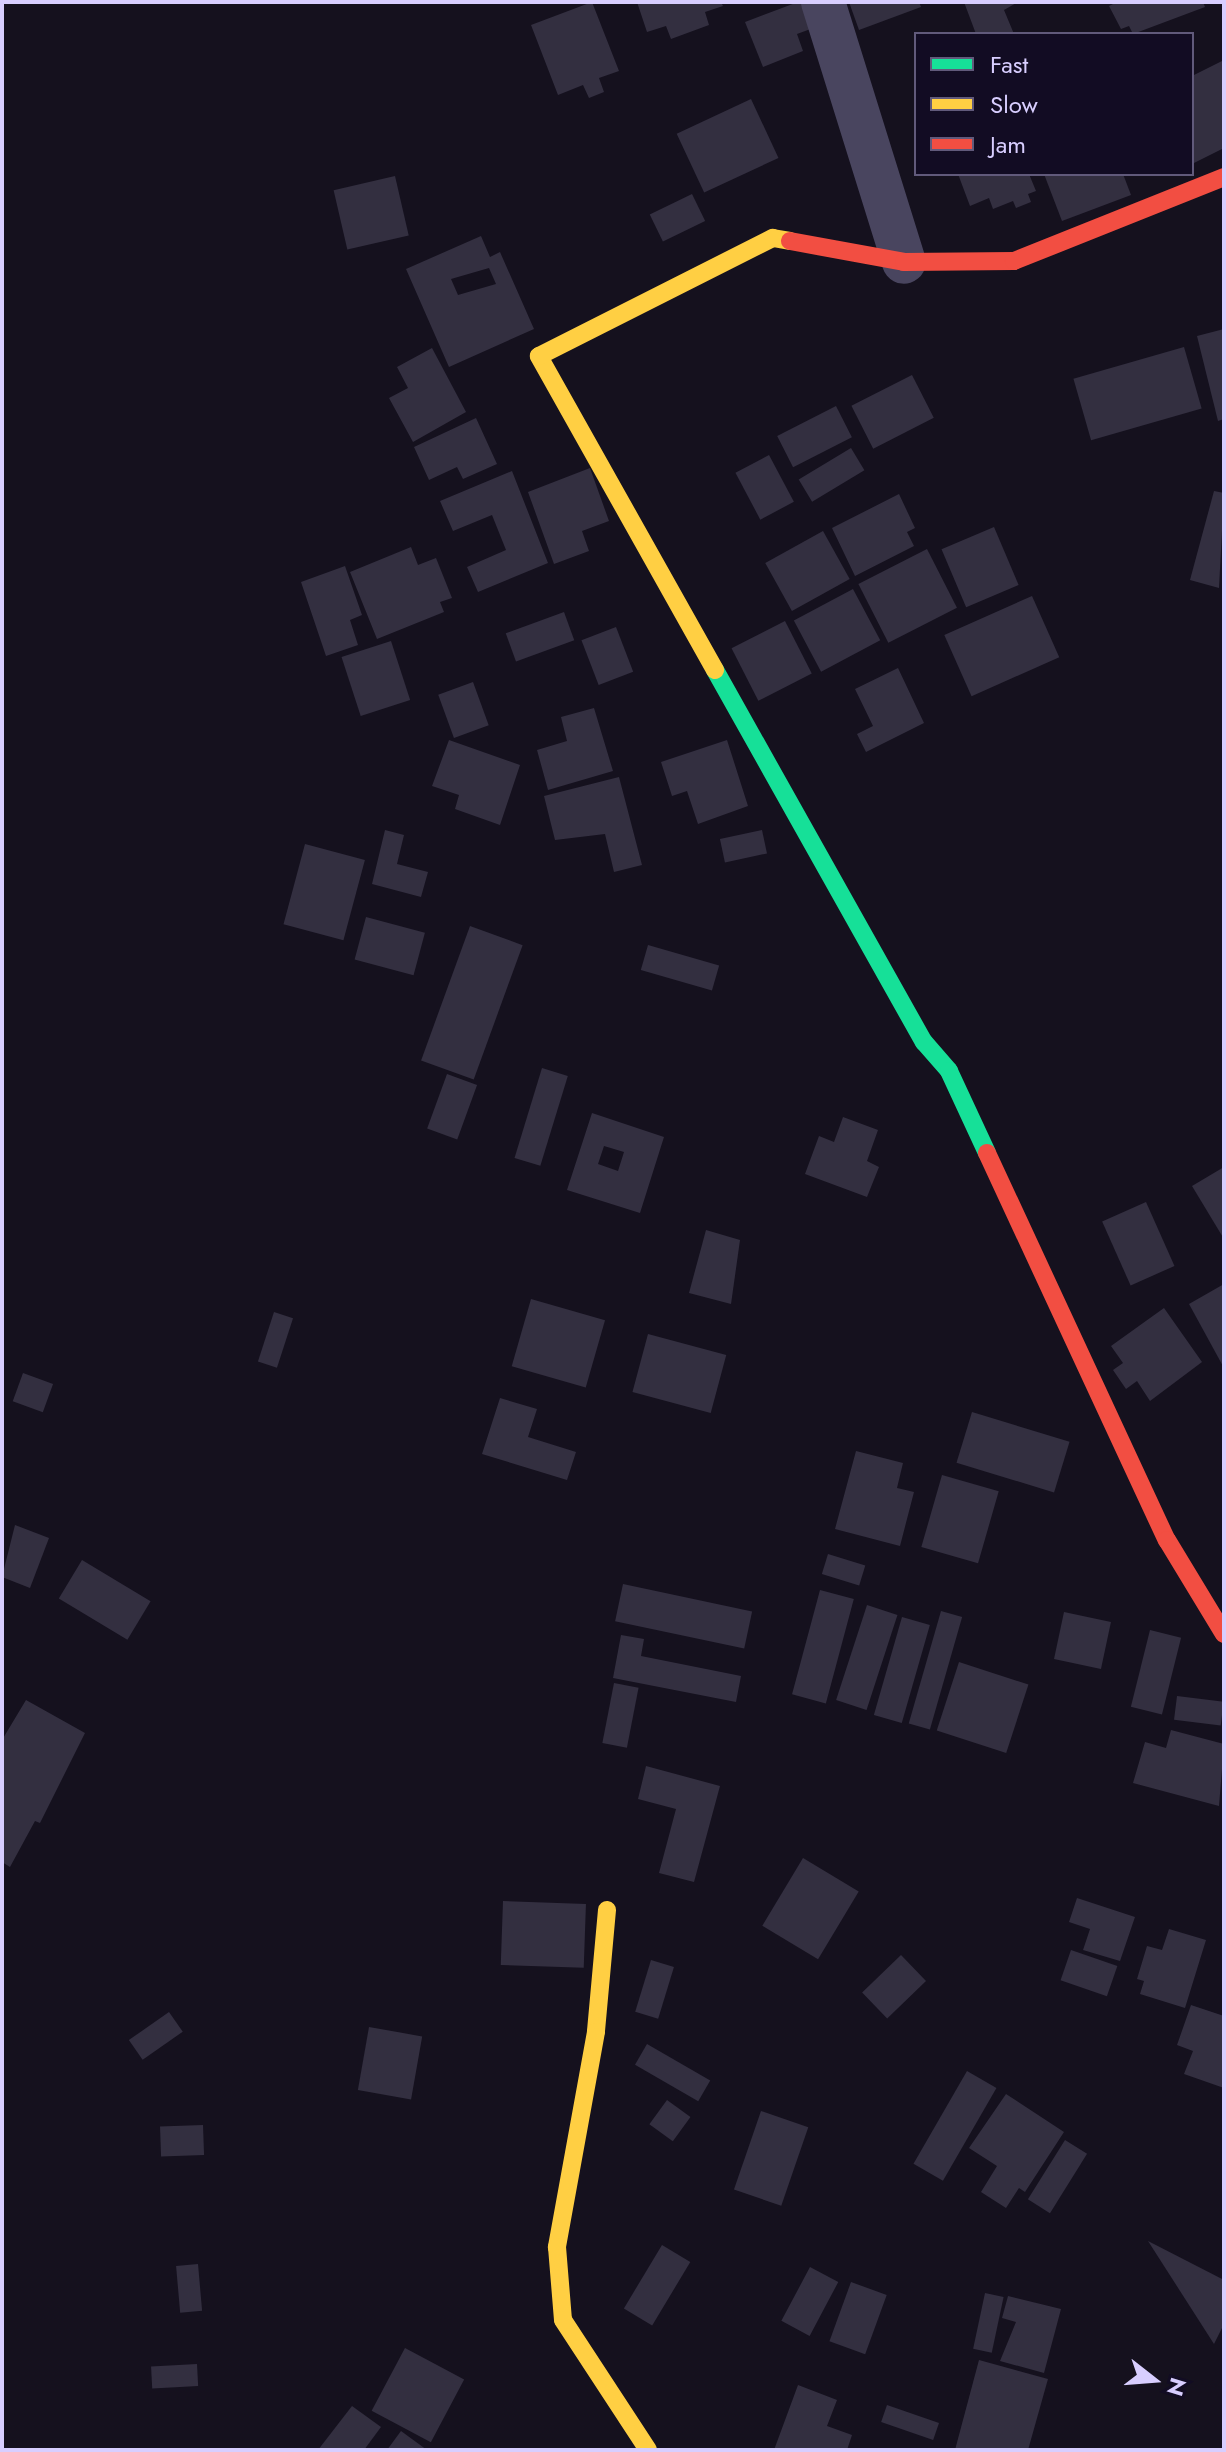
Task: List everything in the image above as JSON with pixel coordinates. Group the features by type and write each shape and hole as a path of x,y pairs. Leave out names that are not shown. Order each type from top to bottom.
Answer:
{"street":[{"path":"823,2 904,262"},
{"path":"1224,177 1014,261 904,262 773,238 539,356 924,1042 949,1071 1167,1540 1224,1634"},
{"path":"607,1910 596,2032 557,2247 563,2320 648,2450"}],"building":[{"path":"592,2 619,71 599,78 604,92 589,98 583,85 558,95 531,25"},
{"path":"637,2 721,2 723,6 705,12 709,25 671,39 666,26 647,32"},
{"path":"798,2 807,2 816,27 797,34 803,51 763,67 745,22"},
{"path":"849,2 919,2 921,7 859,30"},
{"path":"964,2 1018,2 1004,10 1013,32 975,32"},
{"path":"1117,2 1203,2 1205,7 1132,32 1129,26 1121,29 1109,6"},
{"path":"1224,60 1224,148 1194,163 1194,75"},
{"path":"751,99 778,158 704,193 677,134"},
{"path":"395,176 409,235 347,250 334,190"},
{"path":"959,176 1030,176 1036,191 1028,194 1031,202 1016,208 1013,201 993,209 989,198 970,206"},
{"path":"1045,176 1124,176 1131,195 1062,221"},
{"path":"692,194 705,221 663,242 650,215"},
{"path":"481,236 490,257 500,252 534,329 449,367 406,269","holes":["489,268 496,284 458,295 451,279"]},
{"path":"1224,329 1224,419 1218,421 1197,336"},
{"path":"1184,347 1202,409 1091,440 1073,379"},
{"path":"432,348 466,412 413,442 389,398 408,388 397,367"},
{"path":"912,375 934,418 873,449 851,406"},
{"path":"836,406 852,437 793,467 777,436"},
{"path":"476,418 497,464 463,479 457,467 429,480 414,447"},
{"path":"851,448 864,470 812,502 799,479"},
{"path":"769,455 794,502 760,520 735,473"},
{"path":"590,468 609,521 582,531 589,551 554,564 528,492"},
{"path":"512,471 548,563 478,592 467,567 506,550 492,515 453,531 440,501"},
{"path":"1214,491 1224,493 1219,588 1190,580"},
{"path":"899,494 915,528 907,532 914,546 855,576 832,528"},
{"path":"994,527 1019,585 966,607 942,549"},
{"path":"823,531 850,579 792,611 765,563"},
{"path":"411,547 418,565 436,558 452,598 440,602 444,612 377,639 350,572"},
{"path":"927,549 957,608 888,643 858,584"},
{"path":"345,566 362,615 350,620 358,645 326,656 301,582"},
{"path":"853,589 880,640 821,672 794,620"},
{"path":"1032,596 1059,657 972,696 944,635"},
{"path":"564,612 574,640 516,661 506,633"},
{"path":"785,621 812,674 758,701 732,648"},
{"path":"616,627 633,672 599,685 581,640"},
{"path":"391,641 410,700 361,716 342,657"},
{"path":"898,668 924,723 866,752 857,734 873,726 855,689"},
{"path":"473,682 489,725 454,738 438,695"},
{"path":"594,708 613,771 548,790 537,750 567,741 561,717"},
{"path":"449,740 520,765 500,825 455,809 459,795 432,786"},
{"path":"727,740 748,806 698,824 687,791 672,796 661,762"},
{"path":"619,777 642,865 614,872 605,834 555,840 544,796"},
{"path":"385,830 404,835 397,864 428,872 421,897 372,884"},
{"path":"762,830 767,853 725,862 720,839"},
{"path":"305,844 365,860 343,940 284,924"},
{"path":"366,917 425,933 414,975 355,960"},
{"path":"470,926 523,945 474,1080 421,1060"},
{"path":"648,945 719,965 712,990 641,970"},
{"path":"542,1068 568,1076 540,1166 515,1158"},
{"path":"447,1074 477,1085 457,1139 427,1129"},
{"path":"592,1113 664,1137 640,1213 567,1190","holes":["604,1146 624,1152 618,1171 598,1164"]},
{"path":"843,1117 878,1130 867,1161 879,1167 867,1197 805,1174 819,1136 834,1142"},
{"path":"1224,1167 1224,1239 1192,1186"},
{"path":"1146,1202 1174,1266 1131,1285 1102,1222"},
{"path":"706,1230 740,1240 731,1304 689,1293"},
{"path":"1224,1284 1224,1368 1189,1304"},
{"path":"531,1299 605,1320 586,1388 512,1366"},
{"path":"1164,1308 1202,1362 1150,1401 1137,1381 1126,1389 1113,1370 1123,1363 1111,1346"},
{"path":"274,1312 293,1318 277,1368 258,1361"},
{"path":"648,1334 726,1355 711,1413 632,1392"},
{"path":"23,1373 53,1384 43,1412 13,1401"},
{"path":"500,1398 537,1409 528,1437 576,1452 567,1480 482,1454"},
{"path":"972,1412 1070,1442 1054,1493 957,1463"},
{"path":"856,1451 903,1463 897,1488 914,1492 900,1546 835,1529"},
{"path":"942,1475 999,1491 978,1563 921,1547"},
{"path":"15,1525 49,1538 30,1588 2,1577"},
{"path":"828,1554 865,1565 859,1585 822,1574"},
{"path":"82,1560 151,1601 127,1640 59,1599"},
{"path":"623,1584 752,1611 744,1649 615,1621"},
{"path":"820,1590 854,1599 826,1703 792,1694"},
{"path":"867,1605 897,1615 867,1710 836,1700"},
{"path":"941,1611 962,1617 930,1730 909,1723"},
{"path":"1064,1612 1111,1622 1101,1669 1054,1659"},
{"path":"902,1617 930,1625 902,1723 874,1715"},
{"path":"1150,1630 1181,1638 1162,1714 1131,1707"},
{"path":"621,1635 644,1639 641,1656 741,1676 736,1702 613,1678"},
{"path":"959,1662 1028,1685 1006,1753 937,1730"},
{"path":"614,1683 639,1688 627,1748 602,1743"},
{"path":"1177,1696 1224,1702 1221,1726 1174,1720"},
{"path":"26,1700 85,1733 40,1823 35,1821 10,1867 2,1862 2,1740"},
{"path":"1171,1730 1224,1744 1219,1806 1133,1783 1145,1742 1166,1748"},
{"path":"646,1766 720,1786 694,1882 659,1873 676,1809 638,1799"},
{"path":"803,1858 859,1891 818,1959 762,1926"},
{"path":"1077,1898 1135,1917 1120,1961 1083,1950 1090,1929 1069,1922"},
{"path":"503,1901 586,1904 584,1968 501,1965"},
{"path":"1169,1929 1206,1940 1185,2008 1140,1994 1144,1981 1137,1979 1147,1946 1162,1950"},
{"path":"1071,1950 1117,1966 1107,1996 1061,1980"},
{"path":"901,1955 926,1981 887,2018 862,1993"},
{"path":"651,1960 674,1967 658,2019 635,2012"},
{"path":"1191,2005 1224,2016 1224,2088 1184,2074 1193,2051 1177,2045"},
{"path":"169,2012 183,2032 143,2060 129,2040"},
{"path":"369,2027 422,2036 411,2099 358,2090"},
{"path":"647,2044 710,2080 698,2101 635,2065"},
{"path":"967,2071 996,2088 943,2181 914,2164"},
{"path":"1006,2094 1064,2132 1025,2192 1019,2188 1006,2208 981,2192 997,2166 969,2148"},
{"path":"667,2100 690,2117 673,2141 649,2124"},
{"path":"761,2111 808,2127 781,2206 734,2189"},
{"path":"203,2125 204,2155 161,2156 160,2127"},
{"path":"1065,2140 1087,2154 1050,2213 1028,2199"},
{"path":"1148,2241 1224,2280 1224,2324 1214,2344"},
{"path":"662,2245 690,2262 652,2325 624,2308"},
{"path":"198,2264 202,2311 180,2313 176,2266"},
{"path":"810,2267 838,2282 810,2336 781,2321"},
{"path":"851,2282 887,2295 865,2354 829,2341"},
{"path":"985,2293 1004,2297 992,2353 973,2349"},
{"path":"1008,2296 1061,2309 1044,2373 1000,2361 1016,2322 1002,2318"},
{"path":"405,2348 464,2379 431,2442 372,2411"},
{"path":"979,2360 1048,2379 1028,2450 955,2450"},
{"path":"197,2364 198,2386 152,2388 151,2366"},
{"path":"798,2385 837,2400 827,2426 852,2435 847,2450 774,2450"},
{"path":"887,2405 939,2423 933,2440 881,2422"},
{"path":"352,2406 381,2427 364,2450 318,2450"},
{"path":"401,2431 427,2450 387,2450"}],"traffic: fast":[{"path":"715,670 924,1042 949,1071 987,1153"}],"traffic: slow":[{"path":"715,670 539,356 773,238 790,241"},
{"path":"607,1910 596,2032 557,2247 563,2320 648,2450"}],"traffic: jam":[{"path":"790,241 904,262 1014,261 1224,177"},
{"path":"987,1153 1167,1540 1224,1634"}]}
